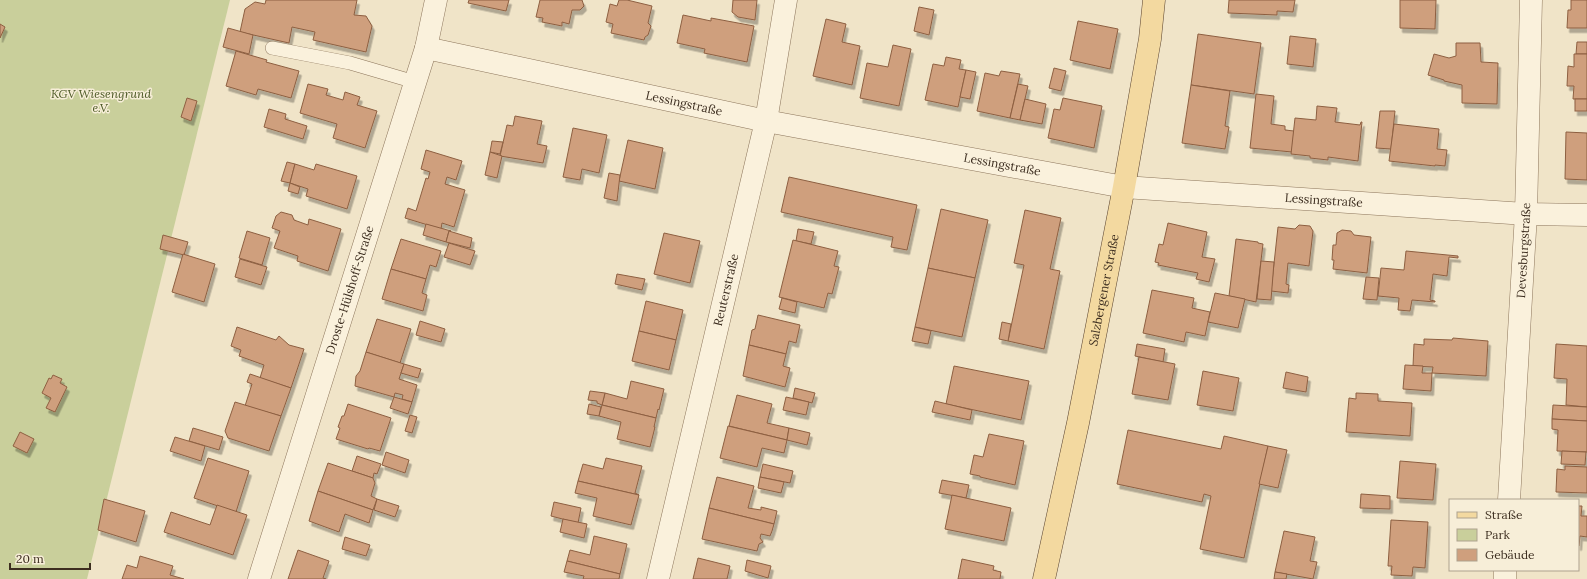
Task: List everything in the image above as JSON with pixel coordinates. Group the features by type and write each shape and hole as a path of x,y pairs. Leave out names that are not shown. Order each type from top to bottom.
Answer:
{"main road":[{"name":"Salzbergener Straße","path":"1044,579 1078,423 1124,187 1150,39 1154,0"}],"street":[{"name":"Droste-Hülshoff-Straße","path":"259,579 426,48 436,0"},
{"name":"Reuterstraße","path":"658,579 766,121 786,0"},
{"name":"Devesburgstraße","path":"1509,499 1526,214 1531,0"},
{"name":"Lessingstraße","path":"426,48 766,121 1124,187 1526,214 1587,215"}],"lane":[{"path":"272,48 350,63 415,82"}],"green space":[{"name":"KGV Wiesengrund e.V.","path":"0,0 230,0 87,579 0,579"}],"building":[{"path":"266,0 357,0 354,15 366,16 372,26 366,52 313,40 315,32 292,27 289,43 240,32 245,9 255,2 265,4"},
{"path":"469,0 509,0 506,11 468,3"},
{"path":"540,0 582,0 584,6 580,10 572,10 569,24 562,22 562,26 542,22 543,18 536,17"},
{"path":"619,0 627,0 652,6 648,23 651,26 648,35 644,40 611,33 613,24 606,22 610,4 617,6"},
{"path":"733,0 757,0 755,20 738,17 732,12"},
{"path":"1229,0 1295,0 1293,12 1277,11 1277,15 1228,13"},
{"path":"1400,0 1436,0 1435,29 1400,28"},
{"path":"1571,0 1587,0 1587,28 1567,28 1568,10 1571,10"},
{"path":"919,7 934,10 929,35 914,31"},
{"path":"683,15 711,21 711,18 754,26 747,62 704,53 705,49 677,43"},
{"path":"826,19 846,24 842,42 860,46 852,85 813,76"},
{"path":"1078,21 1118,29 1110,69 1070,60"},
{"path":"0,24 5,27 0,38"},
{"path":"228,28 253,35 249,54 223,47"},
{"path":"1198,34 1261,43 1254,94 1191,85"},
{"path":"1290,36 1316,39 1313,67 1287,64"},
{"path":"1577,42 1587,42 1587,54 1576,54"},
{"path":"1456,43 1480,43 1481,62 1498,63 1497,104 1462,103 1462,85 1444,81 1428,75 1434,54 1449,58 1456,56"},
{"path":"893,45 911,49 899,106 860,98 867,63 888,67"},
{"path":"236,51 267,60 266,62 299,71 291,98 258,89 256,95 226,86"},
{"path":"1574,54 1587,54 1587,99 1573,99 1574,86 1567,86 1568,66 1574,67"},
{"path":"946,57 961,60 959,69 966,70 958,107 925,100 933,64 944,66"},
{"path":"1054,68 1066,71 1061,91 1049,88"},
{"path":"966,70 976,72 970,99 960,97"},
{"path":"1001,71 1020,74 1010,118 977,111 985,73 999,76"},
{"path":"308,84 328,89 326,95 343,100 345,92 360,97 357,105 377,111 365,148 333,138 337,124 300,113"},
{"path":"1018,84 1028,86 1020,120 1010,118"},
{"path":"1191,85 1230,91 1225,126 1229,127 1225,149 1182,143"},
{"path":"1256,94 1274,96 1271,124 1285,126 1285,130 1294,131 1292,152 1250,148"},
{"path":"187,98 197,101 191,121 181,117"},
{"path":"1063,98 1102,106 1094,148 1048,138 1054,109 1060,110"},
{"path":"1025,99 1046,104 1042,124 1020,120"},
{"path":"1575,99 1587,99 1587,111 1575,111"},
{"path":"1317,106 1337,108 1335,122 1360,125 1362,122 1358,161 1328,157 1328,160 1291,154 1295,118 1316,120"},
{"path":"269,109 286,114 285,119 307,126 303,139 264,127"},
{"path":"1380,111 1395,111 1391,149 1376,148"},
{"path":"515,116 542,121 537,144 547,146 543,163 500,156 507,125 513,126"},
{"path":"1394,124 1439,129 1437,149 1447,150 1445,166 1389,161"},
{"path":"573,128 607,135 599,173 582,169 580,180 563,177"},
{"path":"1566,132 1587,133 1587,180 1565,179"},
{"path":"628,140 663,148 655,189 619,181"},
{"path":"492,141 503,142 500,154 490,152"},
{"path":"426,150 462,161 456,180 447,177 445,184 465,190 454,227 442,223 441,229 405,218 408,208 416,211 426,178 428,179 430,172 421,169"},
{"path":"490,152 502,156 497,178 485,175"},
{"path":"287,162 295,164 290,183 281,181"},
{"path":"295,164 314,170 316,164 357,176 347,209 306,196 308,189 290,183"},
{"path":"609,173 620,175 617,201 604,198"},
{"path":"789,177 917,205 907,250 891,247 893,237 781,212"},
{"path":"290,183 300,187 298,194 288,191"},
{"path":"941,209 988,220 975,278 928,268"},
{"path":"1025,210 1061,218 1050,269 1060,271 1044,349 1008,341 1024,265 1014,263"},
{"path":"281,212 292,215 294,220 308,225 309,219 341,229 328,271 297,261 298,256 274,248 280,231 272,228 276,216"},
{"path":"1168,223 1207,232 1202,257 1215,259 1209,282 1196,279 1198,273 1158,265 1159,263 1155,262 1159,244 1163,245"},
{"path":"426,224 451,231 449,231 446,242 423,235"},
{"path":"1299,225 1310,226 1313,231 1309,266 1288,263 1286,284 1289,285 1288,293 1271,291 1278,227 1295,229"},
{"path":"798,229 814,232 811,244 796,241"},
{"path":"1342,230 1351,231 1354,235 1371,237 1367,273 1333,269 1333,245 1336,245 1337,233"},
{"path":"247,231 270,238 262,265 239,258"},
{"path":"449,231 472,238 470,248 446,242"},
{"path":"664,233 700,241 690,283 654,274"},
{"path":"163,235 188,242 184,255 160,249"},
{"path":"401,239 441,251 436,267 430,265 426,279 391,269"},
{"path":"1236,239 1263,244 1256,302 1229,296"},
{"path":"793,240 838,251 834,266 839,267 832,294 828,293 824,308 779,297"},
{"path":"449,243 475,251 470,265 444,257"},
{"path":"1406,251 1458,256 1458,258 1449,257 1447,276 1433,274 1430,300 1435,302 1412,300 1410,311 1398,310 1399,298 1378,296 1381,268 1404,270"},
{"path":"183,254 215,264 204,302 172,292"},
{"path":"240,259 267,267 261,285 235,277"},
{"path":"1261,261 1274,262 1271,300 1257,299"},
{"path":"928,268 975,278 962,337 915,327"},
{"path":"391,269 426,279 422,293 427,295 423,311 382,299"},
{"path":"617,274 645,279 642,290 615,284"},
{"path":"1366,277 1379,278 1377,300 1363,299"},
{"path":"1152,290 1194,298 1192,308 1210,312 1205,336 1186,332 1184,342 1143,333"},
{"path":"1215,293 1245,299 1238,328 1208,322"},
{"path":"782,298 797,302 795,313 779,309"},
{"path":"646,301 683,310 676,340 639,331"},
{"path":"758,315 800,325 796,343 789,341 786,354 749,345 752,330 755,329"},
{"path":"377,319 411,329 400,363 366,352"},
{"path":"420,321 445,329 441,342 416,335"},
{"path":"1002,322 1011,324 1008,341 999,339"},
{"path":"237,327 276,340 279,336 289,345 304,349 291,388 260,378 264,365 239,356 241,350 231,346"},
{"path":"915,327 931,331 928,344 912,341"},
{"path":"639,331 676,340 669,370 632,361"},
{"path":"1453,338 1488,341 1486,376 1432,373 1433,367 1413,366 1414,344 1424,345 1424,339 1452,340"},
{"path":"1137,344 1165,349 1163,362 1135,356"},
{"path":"1556,344 1587,346 1587,407 1566,405 1567,379 1554,378"},
{"path":"749,345 786,354 783,366 790,368 785,387 743,376"},
{"path":"366,352 404,364 399,379 417,385 412,402 402,399 403,395 395,393 394,397 355,386 356,376 360,371"},
{"path":"1139,357 1175,364 1168,400 1132,394"},
{"path":"404,364 421,369 418,378 401,373"},
{"path":"1405,365 1423,366 1422,373 1432,373 1431,391 1403,389"},
{"path":"954,366 1029,381 1021,420 946,404"},
{"path":"1203,371 1239,378 1233,411 1197,405"},
{"path":"1286,372 1308,377 1306,392 1283,388"},
{"path":"250,374 291,388 281,416 245,406 252,384 247,382"},
{"path":"53,375 62,379 60,383 67,387 55,412 46,408 51,398 42,393 49,378 51,379"},
{"path":"631,381 664,389 656,418 602,405 605,393 627,399"},
{"path":"795,388 815,393 812,403 793,398"},
{"path":"590,391 605,393 602,405 597,403 597,401 588,400"},
{"path":"1356,393 1378,394 1378,401 1412,403 1410,436 1346,432 1349,398 1356,399"},
{"path":"737,395 772,404 767,423 789,428 787,440 729,426"},
{"path":"394,397 412,402 408,414 390,408"},
{"path":"786,397 809,402 806,415 783,410"},
{"path":"935,401 972,410 970,420 932,412"},
{"path":"235,402 281,416 269,451 228,438 225,431"},
{"path":"348,404 391,418 380,451 368,449 336,439 340,428 338,427"},
{"path":"589,404 601,407 599,416 587,414"},
{"path":"602,405 656,418 650,447 617,439 621,422 599,416"},
{"path":"1553,405 1587,407 1587,421 1552,419"},
{"path":"410,415 417,417 412,433 405,431"},
{"path":"1552,419 1587,421 1587,452 1557,451 1558,430 1552,429"},
{"path":"728,426 787,440 784,453 762,448 757,467 720,458"},
{"path":"193,428 223,437 219,450 189,441"},
{"path":"789,428 810,433 807,445 787,440"},
{"path":"1128,430 1221,449 1224,436 1268,446 1244,558 1200,549 1211,496 1204,494 1202,502 1117,484"},
{"path":"20,432 34,439 27,453 13,446"},
{"path":"989,434 1024,441 1015,485 970,474 974,455 983,457"},
{"path":"175,437 205,446 201,461 170,451"},
{"path":"1268,446 1287,450 1278,488 1259,484"},
{"path":"1562,451 1586,452 1585,465 1561,464"},
{"path":"386,452 409,460 405,473 382,465"},
{"path":"357,456 381,464 377,474 374,473 373,478 352,471"},
{"path":"208,458 249,471 236,512 194,498"},
{"path":"606,458 642,466 635,493 639,495 578,481 583,464 603,469"},
{"path":"1400,461 1436,464 1433,500 1397,498"},
{"path":"328,463 373,478 375,483 371,496 377,499 373,510 318,491"},
{"path":"763,464 793,471 790,483 760,477"},
{"path":"1565,466 1587,467 1587,493 1556,492 1557,469 1565,470"},
{"path":"717,477 754,486 748,508 761,510 761,507 777,511 774,524 709,508"},
{"path":"760,477 784,482 781,493 758,488"},
{"path":"942,480 969,485 966,498 939,493"},
{"path":"578,481 639,495 631,525 593,516 597,498 575,493"},
{"path":"318,491 373,510 369,523 345,514 339,532 309,521"},
{"path":"1361,494 1390,496 1390,509 1360,508"},
{"path":"952,495 1011,508 1004,541 945,529"},
{"path":"104,499 145,511 136,542 98,530"},
{"path":"377,499 399,506 395,517 374,510"},
{"path":"554,502 581,508 578,523 551,516"},
{"path":"217,505 247,515 233,555 164,532 171,512 210,525"},
{"path":"1579,506 1582,506 1581,516 1587,516 1587,537 1580,536 1579,546"},
{"path":"709,508 774,524 770,536 761,534 760,538 763,542 759,544 757,551 702,539"},
{"path":"563,519 587,524 584,538 560,532"},
{"path":"1391,520 1428,522 1425,568 1413,567 1412,576 1391,575 1392,566 1388,566"},
{"path":"1284,531 1315,537 1310,561 1317,562 1313,579 1275,572"},
{"path":"594,536 627,544 620,574 567,561 570,550 590,555"},
{"path":"345,537 370,545 366,556 342,549"},
{"path":"298,550 329,561 323,578 326,579 288,579"},
{"path":"140,556 173,566 170,575 184,579 122,579 127,565 137,568"},
{"path":"698,558 730,566 727,579 693,579"},
{"path":"962,559 994,566 993,570 1001,572 1000,579 958,579"},
{"path":"747,560 771,566 768,578 745,571"},
{"path":"567,561 620,574 619,579 583,579 584,576 564,572"},
{"path":"1275,572 1287,574 1286,579 1274,579"}]}
